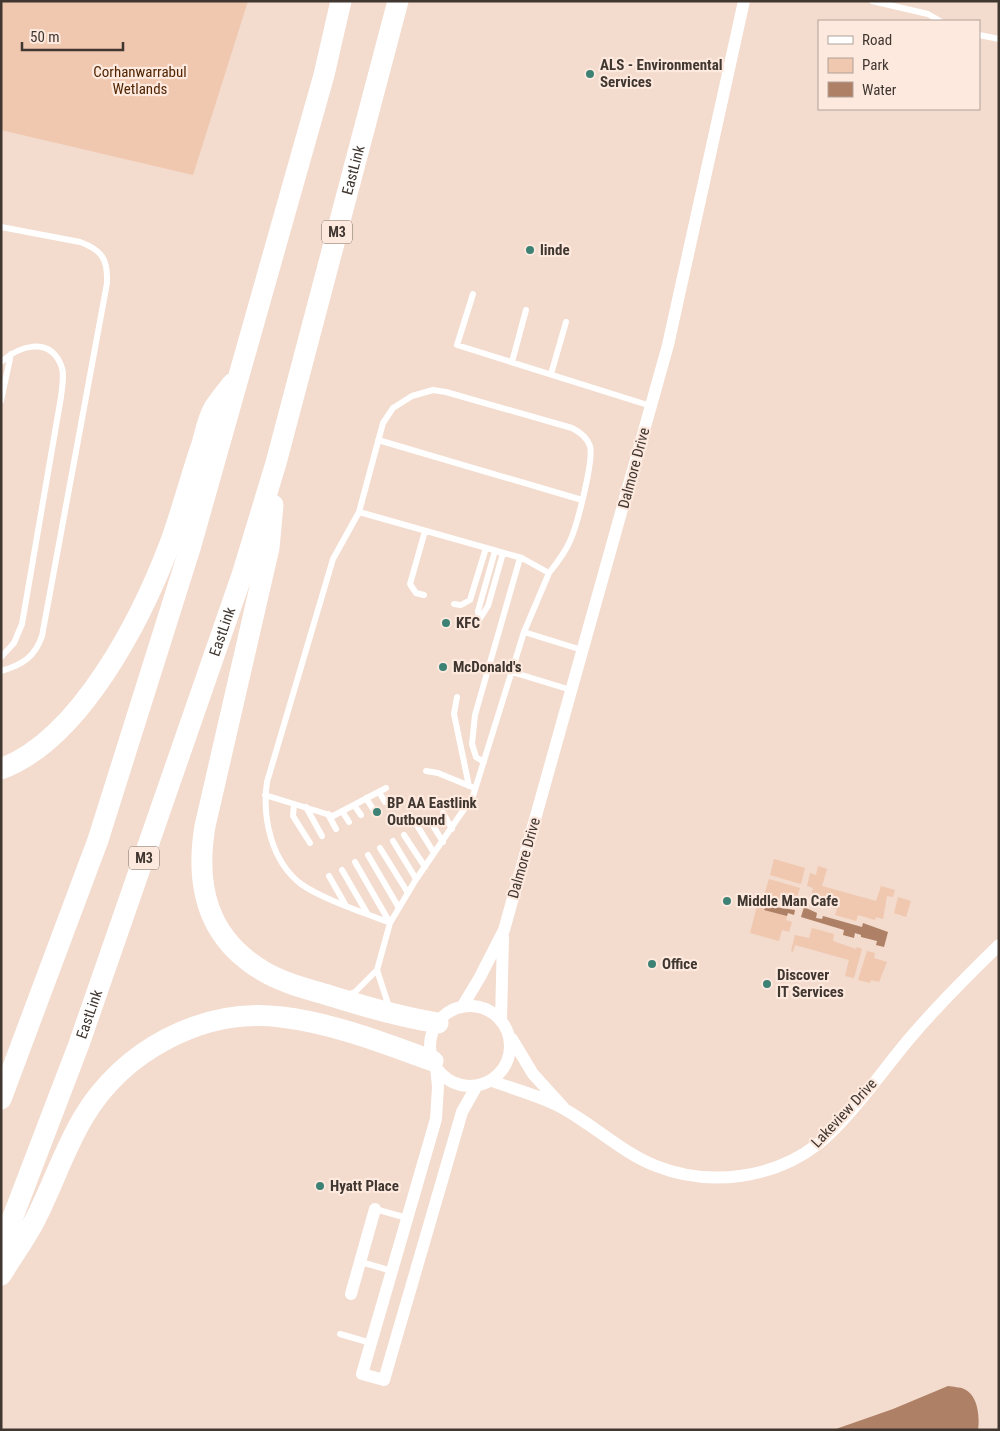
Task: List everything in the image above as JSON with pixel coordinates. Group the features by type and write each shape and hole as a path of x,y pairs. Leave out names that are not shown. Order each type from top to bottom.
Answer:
{"highway":[{"path":"1,1099 98,840 191,545 324,75 341,1"},
{"name":"EastLink","path":"1,1248 79,1044 242,576 276,463 398,1"},
{"path":"1,770 18,763 32,754 66,724 99,680 117,651 144,604 171,541 213,409 241,372"},
{"path":"276,463 269,548 205,826 200,859 202,887 211,918 239,954 263,971 280,979 394,1016 438,1023"},
{"path":"1,1275 34,1220 74,1135 92,1104 128,1065 142,1053 166,1039 197,1025 215,1021 279,1016 326,1026 434,1064"}],"street":[{"name":"Dalmore Drive","path":"462,1007 504,930 651,406 670,334 744,1"},
{"name":"Dalmore Drive","path":"501,1020 504,930"},
{"name":"Lakeview Drive","path":"492,1080 564,1108 643,1160 687,1175 732,1177 757,1173 782,1165 808,1151 836,1125 912,1036 999,945"},
{"path":"434,1064 453,1083 464,1086 476,1086 492,1080 504,1069 510,1054 509,1033 501,1020 483,1008 462,1007 453,1010 438,1023 430,1041 434,1064 438,1087 436,1119 362,1374 384,1380 462,1112 476,1086"},
{"name":"Lakeview Drive","path":"509,1033 520,1056 533,1074 564,1108"},
{"path":"351,1294 376,1209"},
{"path":"392,1271 414,1278"}],"lane":[{"path":"872,1 928,14 938,20"},
{"path":"980,35 999,40"},
{"path":"1,227 80,242 91,246 103,256 108,267 108,283 42,636 38,649 31,657 1,671"},
{"path":"474,294 458,345 651,406"},
{"path":"512,362 526,310"},
{"path":"551,374 566,322"},
{"path":"1,362 11,353 28,346 49,351 57,357 62,367 61,397 22,624 14,643 1,656"},
{"path":"1,401 11,353"},
{"path":"339,998 355,992 377,970 390,923 416,879 470,803 476,789 524,632 549,573 570,542 582,500 591,451 584,436 572,428 433,390 412,396 393,408 383,423 359,512 333,559 267,782 265,795 270,831 286,869 310,889 390,923"},
{"path":"378,440 582,500"},
{"path":"359,512 520,558 549,573"},
{"path":"424,595 416,593 410,584 425,531"},
{"path":"454,604 462,605 470,600 486,548"},
{"path":"495,550 478,612 479,620 488,606 503,553"},
{"path":"484,762 476,756 472,744 475,714 520,558"},
{"path":"524,632 582,650"},
{"path":"512,672 571,690"},
{"path":"457,697 454,714 469,786"},
{"path":"426,771 438,773 476,789"},
{"path":"265,795 333,816 386,788"},
{"path":"379,792 385,802"},
{"path":"366,798 373,809"},
{"path":"294,804 293,816 310,843"},
{"path":"354,804 361,815"},
{"path":"306,807 322,836"},
{"path":"342,811 349,822"},
{"path":"442,813 452,829"},
{"path":"328,814 336,829"},
{"path":"430,820 443,842"},
{"path":"418,827 434,854"},
{"path":"404,834 425,867"},
{"path":"392,841 416,879"},
{"path":"380,848 408,893"},
{"path":"368,855 399,908"},
{"path":"355,862 390,923"},
{"path":"342,870 367,913"},
{"path":"329,876 345,904"},
{"path":"377,970 386,1004 394,1016"},
{"path":"376,1209 407,1218"},
{"path":"361,1262 392,1271"},
{"path":"340,1334 371,1343"}],"green space":[{"name":"Corhanwarrabul Wetlands","path":"1,1 248,1 193,175 1,130"},
{"path":"774,859 805,868 801,884 770,875"},
{"path":"818,866 827,869 822,886 876,901 881,886 895,890 893,897 887,896 883,919 876,917 875,920 858,915 856,921 835,915 837,909 809,903 813,888 807,886 810,873 816,875"},
{"path":"769,879 800,888 795,903 764,895"},
{"path":"898,897 911,901 906,917 894,913"},
{"path":"757,906 787,916 786,920 792,922 789,932 782,930 779,941 750,933"},
{"path":"812,928 834,934 833,941 856,949 857,947 862,949 854,978 845,976 849,960 795,945 793,952 791,951 795,935 809,938"},
{"path":"867,951 875,953 874,958 887,962 879,982 871,980 870,983 858,980"}],"water":[{"path":"761,900 775,904 775,907 795,910 794,915 788,913 787,916 764,910 765,908 759,907"},
{"path":"804,907 817,913 816,918 822,919 823,916 862,927 863,923 888,932 884,947 876,945 877,941 861,937 861,935 855,933 854,938 843,935 844,930 801,917"},
{"path":"948,1386 964,1389 972,1396 977,1407 978,1430 833,1430 893,1409"}],"place":[{"name":"ALS - Environmental Services","path":"590,74"},
{"name":"linde","path":"530,250"},
{"name":"KFC","path":"446,623"},
{"name":"McDonald's","path":"443,667"},
{"name":"BP AA Eastlink Outbound","path":"377,812"},
{"name":"Middle Man Cafe","path":"727,901"},
{"name":"Office","path":"652,964"},
{"name":"Discover IT Services","path":"767,984"},
{"name":"Hyatt Place","path":"320,1186"}]}
